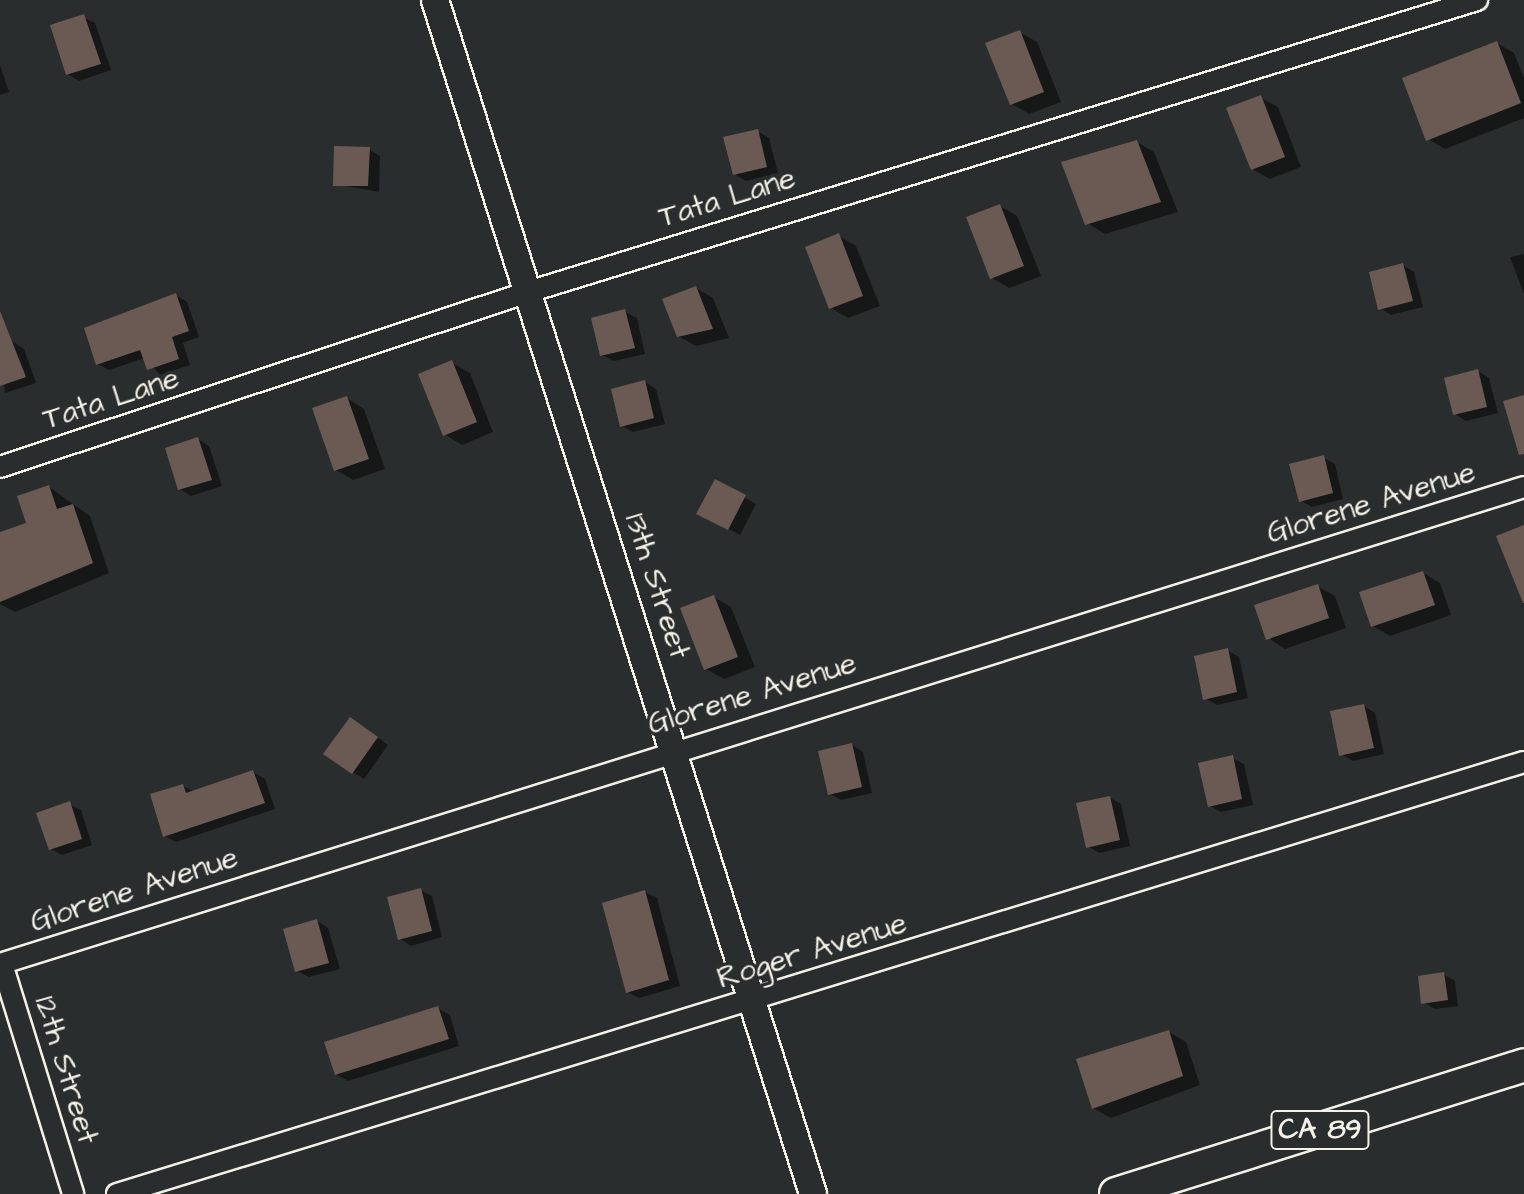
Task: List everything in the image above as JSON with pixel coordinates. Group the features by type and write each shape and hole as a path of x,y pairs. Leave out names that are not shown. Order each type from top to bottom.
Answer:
{"main road":[{"name":"CA 89","path":"1116,1194 1524,1065"}],"street":[{"name":"13th Street","path":"435,0 675,749 813,1194"},
{"name":"Tata Lane","path":"0,467 528,292 1477,0"},
{"name":"Glorene Avenue","path":"1,964 675,749 1524,487"},
{"name":"Roger Avenue","path":"117,1194 754,1001 1524,762"},
{"name":"12th Street","path":"1,964 73,1194"}],"building":[{"path":"84,14 101,64 66,75 50,25"},
{"path":"1020,30 1044,92 1010,105 985,43"},
{"path":"1497,41 1521,103 1426,141 1402,78"},
{"path":"1261,95 1285,157 1251,170 1226,108"},
{"path":"758,129 767,167 733,175 723,137"},
{"path":"1137,140 1161,202 1085,225 1061,162"},
{"path":"334,146 370,147 368,186 333,186"},
{"path":"1000,204 1024,266 990,279 966,217"},
{"path":"839,233 863,296 829,309 805,247"},
{"path":"1403,263 1413,301 1378,310 1369,272"},
{"path":"696,286 713,329 677,337 662,299"},
{"path":"176,293 189,331 172,337 179,359 147,370 140,350 96,365 84,328"},
{"path":"625,309 635,348 600,356 591,318"},
{"path":"0,311 26,377 0,386"},
{"path":"452,360 477,422 443,436 418,374"},
{"path":"1478,369 1487,407 1453,415 1444,378"},
{"path":"645,380 654,418 620,427 611,389"},
{"path":"1524,395 1524,454 1519,455 1503,401"},
{"path":"347,396 369,459 334,471 312,408"},
{"path":"198,437 212,480 178,490 165,448"},
{"path":"1324,455 1333,493 1299,502 1289,464"},
{"path":"715,479 746,495 728,530 696,514"},
{"path":"49,485 57,509 73,504 93,563 0,602 0,532 26,523 17,496"},
{"path":"1524,525 1524,603 1523,603 1496,536"},
{"path":"1423,571 1435,605 1371,627 1359,592"},
{"path":"1318,584 1329,618 1266,640 1254,605"},
{"path":"714,595 738,657 704,670 680,608"},
{"path":"1228,648 1237,692 1203,700 1194,656"},
{"path":"1364,704 1374,748 1339,756 1330,711"},
{"path":"350,717 378,737 352,774 323,754"},
{"path":"852,743 862,787 828,795 818,751"},
{"path":"1233,755 1242,799 1208,807 1198,763"},
{"path":"253,770 265,803 163,837 150,794 183,784 186,793"},
{"path":"1110,796 1120,840 1086,848 1076,803"},
{"path":"70,801 82,839 49,850 36,813"},
{"path":"421,888 432,931 398,940 387,897"},
{"path":"645,890 669,980 626,993 602,903"},
{"path":"317,919 329,963 295,972 283,929"},
{"path":"1444,972 1448,1000 1421,1004 1418,976"},
{"path":"438,1006 449,1039 335,1075 324,1042"},
{"path":"1169,1030 1183,1076 1092,1109 1076,1059"}]}
